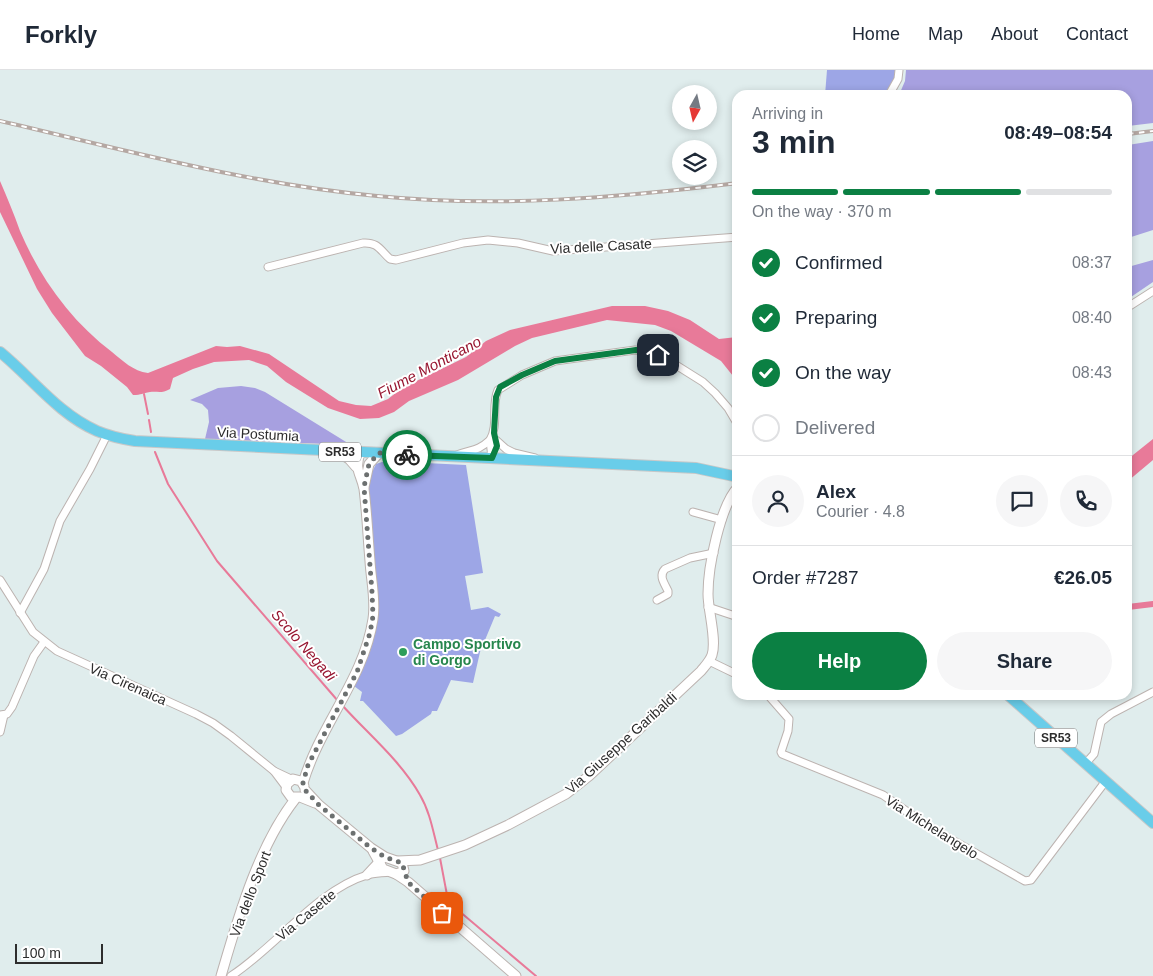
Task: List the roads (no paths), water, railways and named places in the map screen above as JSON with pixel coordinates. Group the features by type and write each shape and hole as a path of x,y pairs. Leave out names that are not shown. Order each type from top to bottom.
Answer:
{"main road":[{"name":"Via Postumia","path":"0,352 72,417 106,435 144,442 696,468 732,475"},
{"name":"SR53","path":"1014,700 1153,823"}],"street":[{"path":"892,90 898,79 899,70"},
{"name":"Via delle Casate","path":"268,266 372,242 390,259 396,260 463,243 488,240 518,243 552,251 732,237"},
{"path":"1132,305 1153,291"},
{"path":"492,458 496,393 505,384 555,361 636,350 654,353 694,376 717,396 732,415"},
{"path":"0,360 11,362"},
{"path":"20,613 44,570 60,521 90,470 106,435"},
{"path":"452,456 473,451 493,438"},
{"path":"493,438 514,453 526,454 543,460"},
{"path":"338,452 349,459 356,467 361,453"},
{"path":"361,453 366,473"},
{"path":"364,487 369,464 379,453"},
{"name":"Via dello Sport","path":"221,976 239,914 255,874 295,788 357,672 366,650 373,616 364,487 356,467"},
{"path":"732,490 714,553 708,591 708,607 714,646 709,661 732,672"},
{"path":"693,512 722,520"},
{"path":"657,600 668,594 661,576 665,569 690,558 714,553"},
{"name":"Via Cirenaica","path":"0,580 33,632 44,642 72,659 213,723 295,788"},
{"path":"708,607 732,615"},
{"path":"0,732 2,715 7,714 12,708 34,656 44,642"},
{"name":"Via Giuseppe Garibaldi","path":"420,860 446,852 508,825 566,794 589,776 709,661"},
{"path":"1085,764 1094,754 1101,722 1111,714 1153,692"},
{"name":"Via Michelangelo","path":"772,700 789,719 782,754 883,796 898,804 911,816 924,824 1025,880 1031,880 1105,782"},
{"path":"295,788 319,805 382,859 398,861 420,860"},
{"path":"382,859 383,869 399,871 420,860"},
{"path":"367,875 382,859"},
{"path":"398,861 402,863 399,871"},
{"path":"399,871 408,882 516,976"},
{"name":"Via Casette","path":"232,976 338,888 367,875 399,871"}],"waterway":[{"name":"Scolo Negadi","path":"144,394 148,414"},
{"name":"Scolo Negadi","path":"149,420 151,432"},
{"name":"Scolo Negadi","path":"155,452 168,484 217,561 338,701"},
{"path":"1132,607 1153,604"},
{"name":"Scolo Negadi","path":"342,705 394,759 420,795 431,822 438,850"},
{"name":"Scolo Negadi","path":"440,858 447,895 459,911 536,976"}],"railway":[{"path":"0,121 234,175 329,191 423,200 558,200 732,184"},
{"path":"1132,134 1153,131"}],"place":[{"name":"Campo Sportivo di Gorgo","path":"403,652"}],"water label":[{"name":"Fiume Monticano","path":"429,367"}]}
